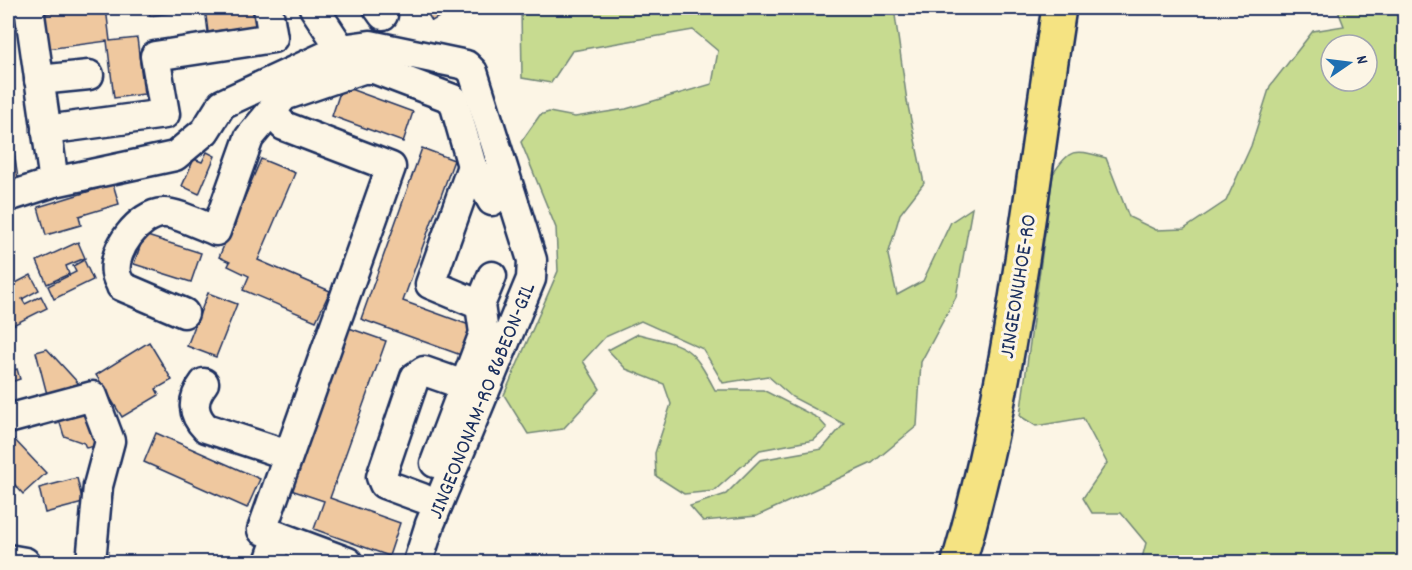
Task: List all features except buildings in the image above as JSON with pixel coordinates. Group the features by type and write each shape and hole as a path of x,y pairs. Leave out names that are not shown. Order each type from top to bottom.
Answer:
{"main road":[{"name":"JINGEONUHOE-RO","path":"958,562 979,492 1015,302 1059,8"}],"street":[{"path":"29,8 54,182"},
{"path":"46,130 165,114 155,56 273,38 268,8"},
{"path":"314,8 341,49"},
{"name":"JINGEONONAM-RO 86BEON-GIL","path":"8,197 54,182 175,156 205,131 222,104 341,49 370,45 466,65 473,72 532,260 531,279 430,524 418,562"},
{"path":"184,313 121,286 115,272 124,243 135,225 164,212 216,231 249,138 284,96 363,69 374,69 453,99 472,166 492,201"},
{"path":"39,81 88,75"},
{"path":"269,562 260,529 391,167 284,126 271,112"},
{"path":"211,122 249,138"},
{"path":"472,166 430,284 480,305"},
{"path":"398,562 484,333 480,305 492,276"},
{"path":"422,498 384,484 381,477 416,377 424,371 464,386"},
{"path":"204,383 196,393 194,406 196,418 206,428 288,455"},
{"path":"8,419 93,396 110,441 98,486 91,562"},
{"path":"260,529 348,562"},
{"path":"8,559 25,562"}],"green space":[{"path":"521,8 894,8 907,101 924,183 900,214 888,255 897,295 923,281 951,222 972,208 956,297 921,362 917,426 872,463 757,516 703,521 690,506 726,494 760,460 822,449 844,424 792,397 768,376 723,383 703,349 641,321 605,337 583,361 600,389 563,429 528,434 504,395 558,271 556,228 521,142 540,115 549,112 575,117 626,109 712,84 718,51 693,30 572,51 551,83 522,78"},
{"path":"1337,8 1404,8 1404,562 1141,562 1146,543 1121,513 1092,513 1083,498 1107,463 1083,418 1036,426 1020,416 1053,174 1065,159 1075,152 1106,158 1129,217 1156,230 1184,229 1226,201 1251,146 1270,86 1313,31 1344,26"},
{"path":"638,334 668,341 686,350 700,364 715,390 763,390 818,418 827,428 814,440 760,450 714,491 684,494 656,476 655,453 671,404 664,384 626,369 608,350"}]}
